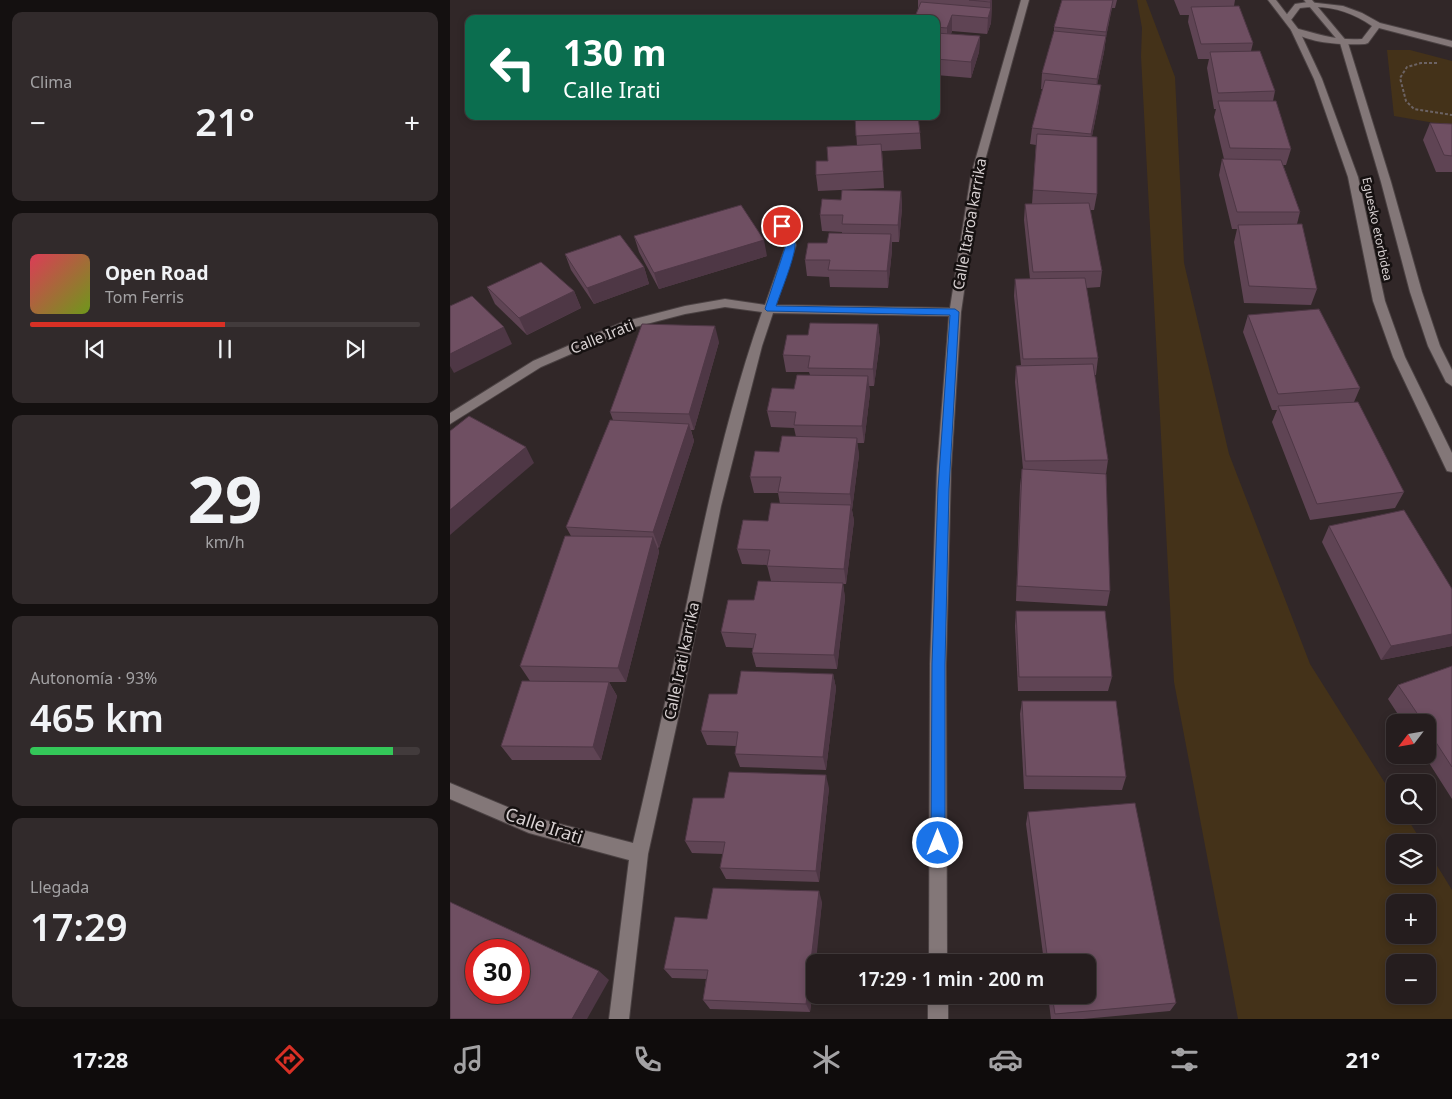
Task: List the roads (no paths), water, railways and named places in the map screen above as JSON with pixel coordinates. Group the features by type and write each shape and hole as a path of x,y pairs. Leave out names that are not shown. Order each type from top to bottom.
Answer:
{"street":[{"name":"Calle Itaroa karrika","path":"938,954 938,664 944,469 955,312 976,175 1025,0"},
{"name":"Eguesko etorbidea","path":"1272,0 1288,18 1295,30 1318,79 1353,176 1379,301 1396,348 1452,466"},
{"name":"Eguesko etorbidea","path":"1309,1 1344,43 1386,182 1416,292 1434,346 1452,382"},
{"path":"1288,18 1297,7 1309,1 1332,4 1361,13 1377,25 1452,44"},
{"path":"1295,30 1316,38 1344,43 1365,41 1377,25"},
{"path":"770,309 791,245 788,234 782,226"},
{"name":"Calle Irati","path":"450,419 537,364 627,325 725,303 770,309 955,312"},
{"name":"Calle Irati karrika","path":"620,1019 639,854 671,714 714,506 756,346 770,309"},
{"name":"Calle Irati","path":"450,791 529,824 639,854"},
{"path":"938,1004 938,1019"}]}
